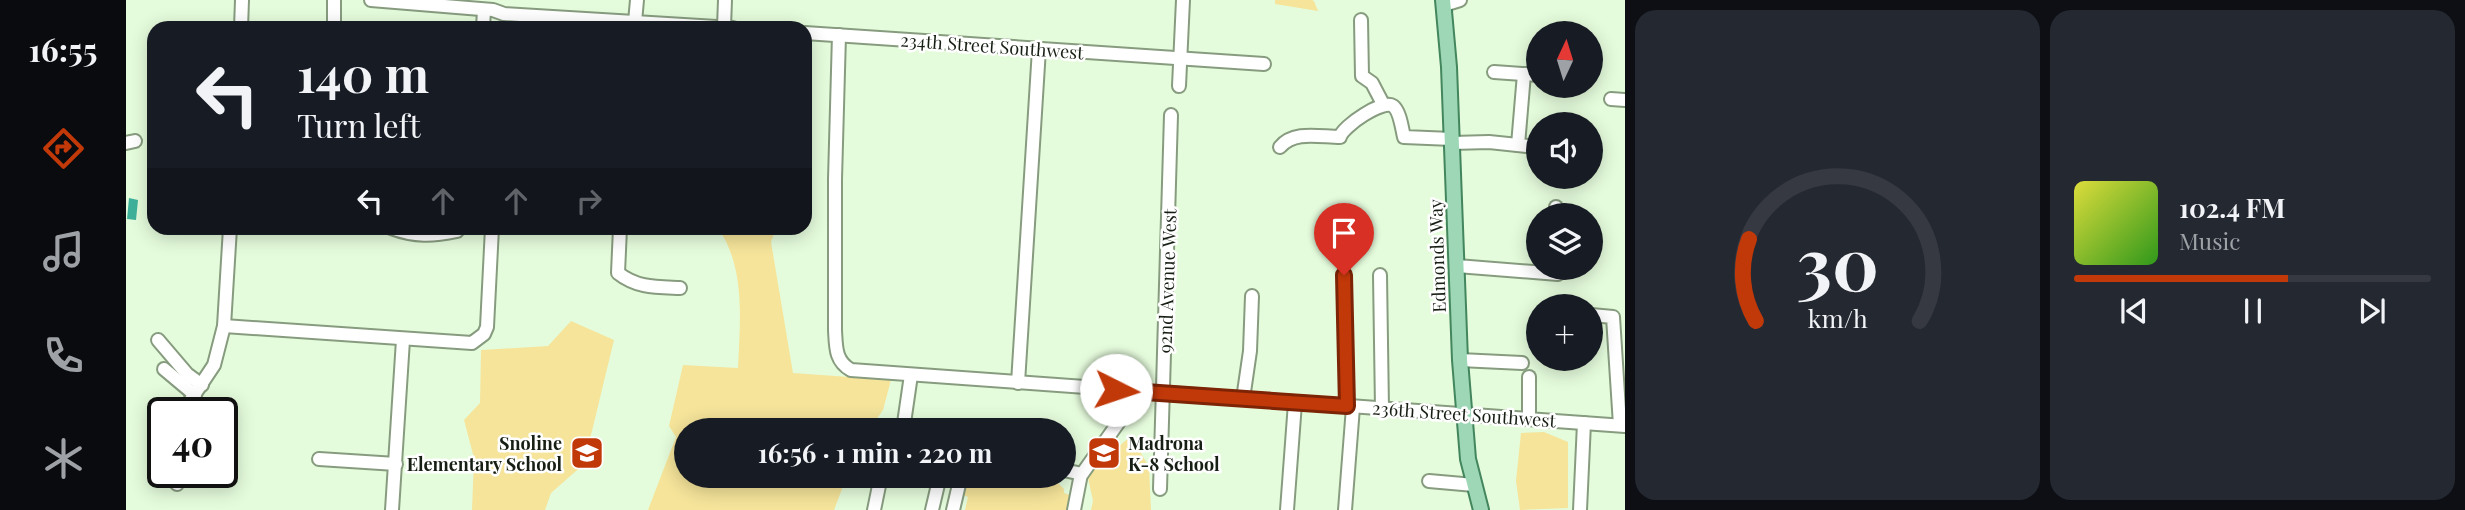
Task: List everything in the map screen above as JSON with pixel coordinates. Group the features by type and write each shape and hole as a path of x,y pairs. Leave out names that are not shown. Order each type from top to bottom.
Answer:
{"main road":[{"name":"Edmonds Way","path":"1443,2 1464,414 1474,485 1481,510"}],"street":[{"path":"240,21 242,0"},
{"path":"334,0 334,21"},
{"path":"371,0 621,21"},
{"path":"635,21 637,0"},
{"path":"724,21 725,0"},
{"path":"1179,86 1183,0"},
{"path":"1443,2 1460,0"},
{"path":"1361,19 1362,76 1372,82 1383,104"},
{"name":"234th Street Southwest","path":"812,33 1264,64"},
{"name":"236th Street Southwest","path":"839,35 835,330 836,354 843,365 859,371 1622,426"},
{"path":"1018,383 1039,50"},
{"path":"1494,72 1524,74 1518,145"},
{"path":"1611,99 1625,100"},
{"path":"1280,147 1294,136 1340,138 1347,126 1383,104 1391,104 1396,109 1404,137 1526,146"},
{"name":"92nd Avenue West","path":"1160,489 1171,115"},
{"path":"193,397 214,365 224,326 230,235"},
{"path":"420,235 439,235"},
{"path":"224,326 472,343 484,334 487,327 492,235"},
{"path":"620,235 618,273 628,282 644,287 680,288"},
{"path":"1457,266 1526,270"},
{"path":"1344,275 1350,406 1345,510"},
{"path":"1380,275 1382,409"},
{"path":"1243,399 1250,351 1252,296"},
{"path":"1603,316 1614,317 1622,426"},
{"path":"158,340 198,390"},
{"path":"392,510 404,340"},
{"path":"1460,360 1522,363"},
{"path":"164,369 198,390"},
{"path":"905,418 911,375"},
{"path":"1528,377 1529,418"},
{"path":"1074,510 1081,474 1140,392"},
{"path":"1287,510 1295,403"},
{"path":"1580,510 1584,423"},
{"path":"319,459 396,464"},
{"path":"1076,473 1081,474"},
{"path":"1429,481 1474,485"},
{"path":"874,510 879,488"},
{"path":"932,510 937,488"},
{"path":"953,510 958,488"}],"shaded area":[{"path":"1275,0 1312,0 1318,11 1275,4"},
{"path":"722,235 774,235 771,242 793,373 891,380 883,410 877,418 674,418 674,434 669,426 683,365 738,368 740,314 733,260"},
{"path":"571,321 614,340 584,464 551,493 545,510 472,510 474,458 464,420 480,403 481,350 548,346"},
{"path":"1544,432 1568,442 1568,508 1520,510 1516,481 1521,433"},
{"path":"1131,436 1149,467 1151,510 1091,510 1093,501 1087,473"},
{"path":"674,442 674,488 842,488 834,510 648,510"},
{"path":"966,488 1063,488 1064,493 1070,495 1068,510 965,510 968,497 963,495"}],"water":[{"path":"129,198 138,200 136,220 127,219"}],"place":[{"name":"Snoline Elementary School","path":"587,453"},
{"name":"Madrona K-8 School","path":"1104,453"}],"route":[{"path":"1116,390 1347,406 1344,275"}]}
